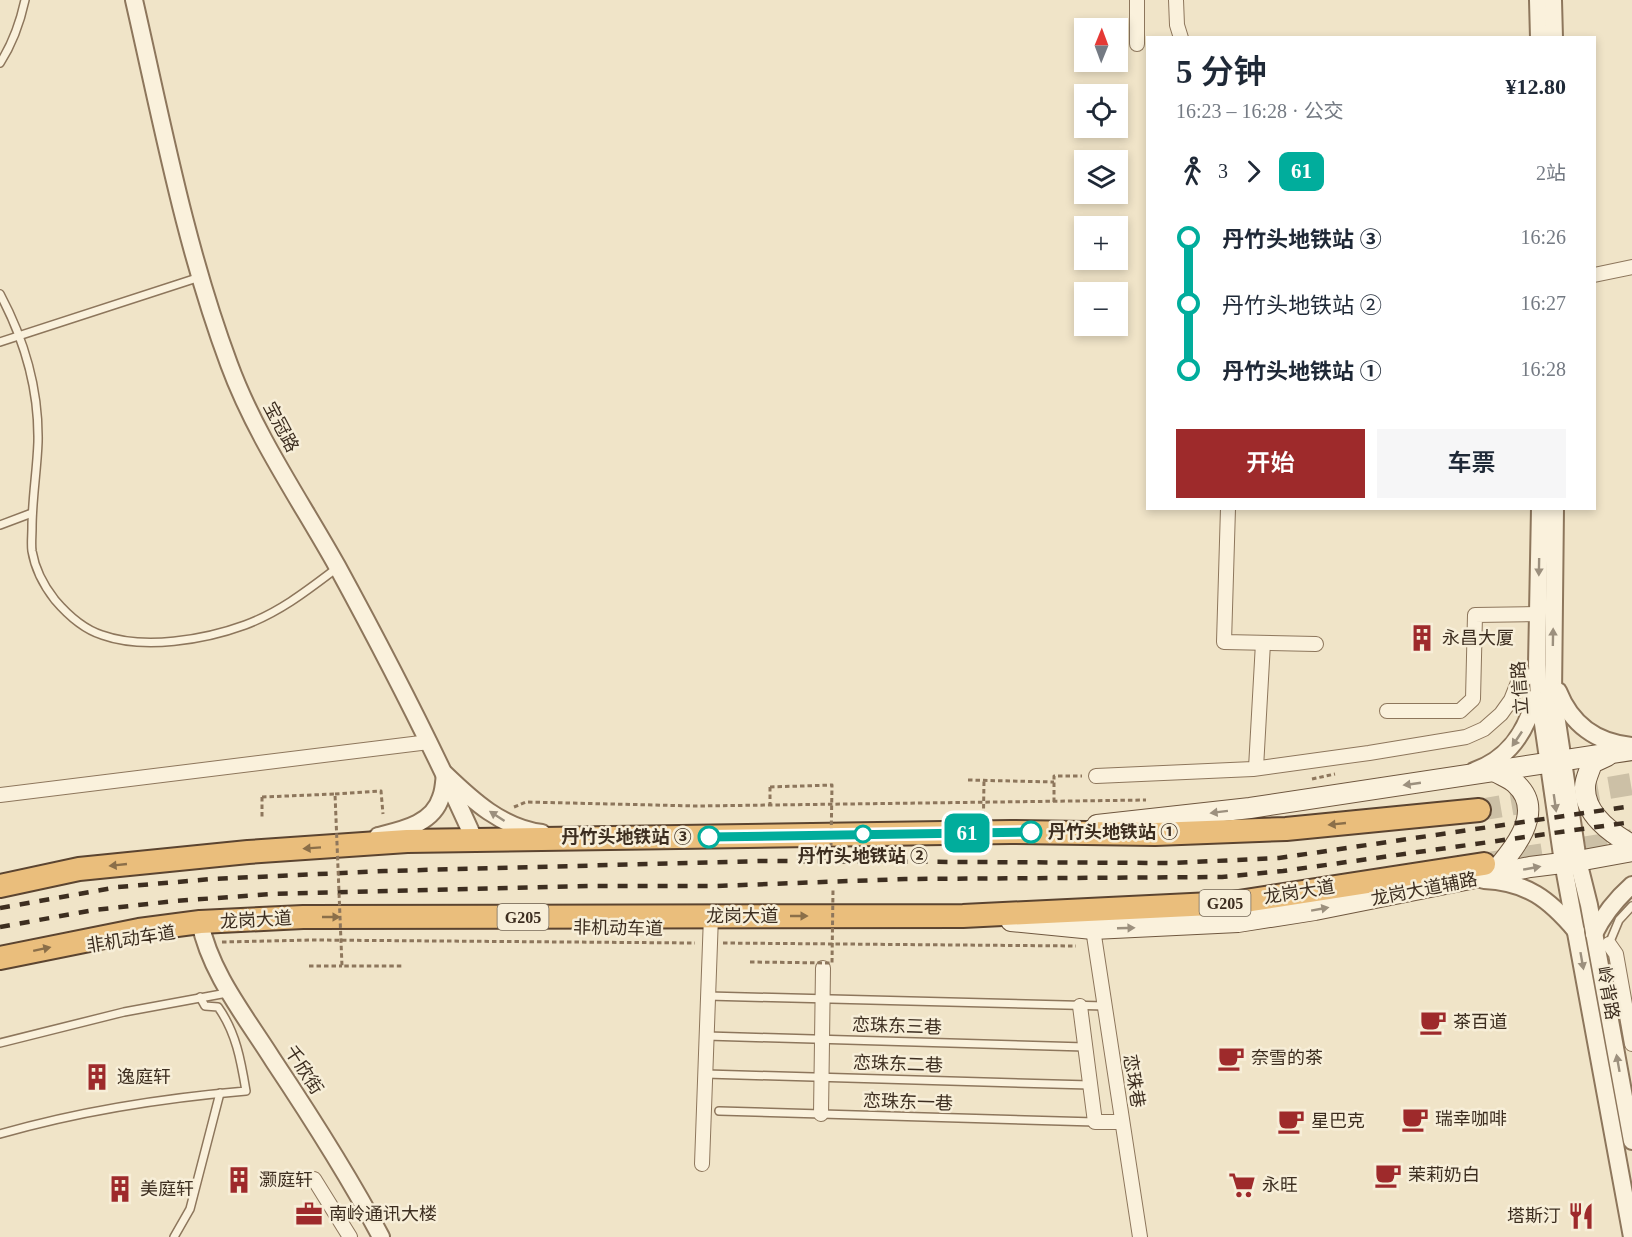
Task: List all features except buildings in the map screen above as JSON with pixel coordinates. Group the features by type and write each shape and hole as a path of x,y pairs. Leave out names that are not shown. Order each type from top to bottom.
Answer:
{"highway":[{"path":"0,886 79,869 249,852 407,842 1010,832 1155,834 1274,829 1479,810"},
{"name":"龙岗大道","path":"0,958 85,939 202,932 303,917 963,916 1232,903 1483,873"}],"main road":[{"path":"1010,832 1250,808 1497,772 1626,749"},
{"path":"1626,749 1592,763 1585,787 1590,809 1600,822 1632,845"},
{"path":"1483,873 1513,849 1523,833 1527,813 1525,796 1517,785 1497,772"},
{"name":"龙岗大道辅路","path":"963,916 1095,938 1238,922 1315,910 1483,873 1571,862 1632,851"}],"street":[{"name":"宝冠路","path":"134,0 193,253 229,365 260,430 337,568 429,742 476,841"},
{"path":"1137,0 1137,44"},
{"path":"1176,0 1181,36"},
{"path":"1538,0 1546,36"},
{"path":"1546,36 1553,0"},
{"path":"1596,275 1632,267"},
{"path":"1228,510 1224,642 1316,644"},
{"name":"立信路","path":"1540,510 1538,614 1543,680 1571,862"},
{"name":"立信路","path":"1543,680 1556,510"},
{"path":"1387,711 1460,711 1473,699 1475,615 1538,614"},
{"path":"1256,768 1263,643"},
{"path":"1096,776 1256,768 1369,753 1466,736 1484,729 1501,714 1511,700 1519,680 1543,680 1579,725 1598,738 1626,749"},
{"path":"1452,778 1483,768 1502,757 1514,744 1530,718 1543,680"},
{"path":"0,795 429,742"},
{"path":"445,774 474,801 507,822 532,832 593,839"},
{"path":"344,846 416,825 432,813 441,799 445,774"},
{"name":"岭背路","path":"1571,862 1586,934 1626,1167 1632,1237"},
{"path":"1483,873 1500,881 1524,886 1542,896 1586,934 1615,900 1632,885"},
{"path":"702,1164 711,916"},
{"name":"千欣街","path":"202,932 230,993 326,1143 378,1236"},
{"name":"岭背路","path":"1586,934 1600,964 1632,1141"},
{"name":"恋珠巷","path":"1095,938 1140,1237"},
{"path":"1609,944 1616,954 1629,1008 1632,1044"},
{"path":"821,1114 823,968"},
{"path":"1080,1006 1095,1122 1122,1122"},
{"path":"314,1179 350,1237"}],"lane":[{"path":"0,63 10,48 20,23 25,0"},
{"path":"0,342 201,277"},
{"path":"0,294 12,317 27,357 35,399 38,442 32,513 32,551 45,586 68,616 101,635 138,642 193,639 245,625 294,601 337,568"},
{"path":"0,525 32,513"},
{"path":"1600,964 1619,920 1632,906"},
{"path":"0,1043 123,1012 230,993"},
{"path":"708,996 1105,1006"},
{"path":"0,1134 107,1108 246,1091 240,1054 224,1016 218,1007 205,1006 200,997"},
{"name":"恋珠东三巷","path":"707,1036 1085,1047"},
{"name":"恋珠东二巷","path":"706,1074 1090,1085"},
{"path":"174,1237 190,1209 220,1093"},
{"name":"恋珠东一巷","path":"720,1112 1095,1122"}],"path":[{"path":"508,810 526,802 696,806 1054,802 1054,776 1096,776"},
{"path":"968,780 1054,782"},
{"path":"983,846 984,780"},
{"path":"770,805 770,787 832,785 831,846"},
{"path":"262,817 262,797 381,791 383,814"},
{"path":"335,794 342,966"},
{"path":"750,962 832,963 832,890"},
{"name":"非机动车道","path":"202,932 325,940 710,943 1095,938"},
{"path":"309,966 404,966"}],"tunnel":[{"path":"1479,810 1632,784"},
{"path":"1488,863 1632,840"}],"railway":[{"path":"0,908 118,887 212,879 385,871 762,861 1172,863 1279,858 1632,806"},
{"path":"0,927 94,910 272,894 591,886 715,886 905,879 1222,877 1283,871 1632,822"}],"bus line":[{"name":"61","path":"709,837 1031,832"}],"place":[{"name":"永昌大厦","path":"1422,638"},
{"name":"丹竹头地铁站 ①","path":"1031,832"},
{"name":"丹竹头地铁站 ②","path":"863,834"},
{"name":"丹竹头地铁站 ③","path":"709,837"},
{"name":"茶百道","path":"1433,1022"},
{"name":"奈雪的茶","path":"1231,1058"},
{"name":"逸庭轩","path":"97,1077"},
{"name":"瑞幸咖啡","path":"1415,1119"},
{"name":"星巴克","path":"1291,1121"},
{"name":"茉莉奶白","path":"1388,1175"},
{"name":"灏庭轩","path":"239,1180"},
{"name":"永旺","path":"1242,1185"},
{"name":"美庭轩","path":"120,1189"},
{"name":"南岭通讯大楼","path":"309,1214"},
{"name":"塔斯汀","path":"1581,1216"}]}
